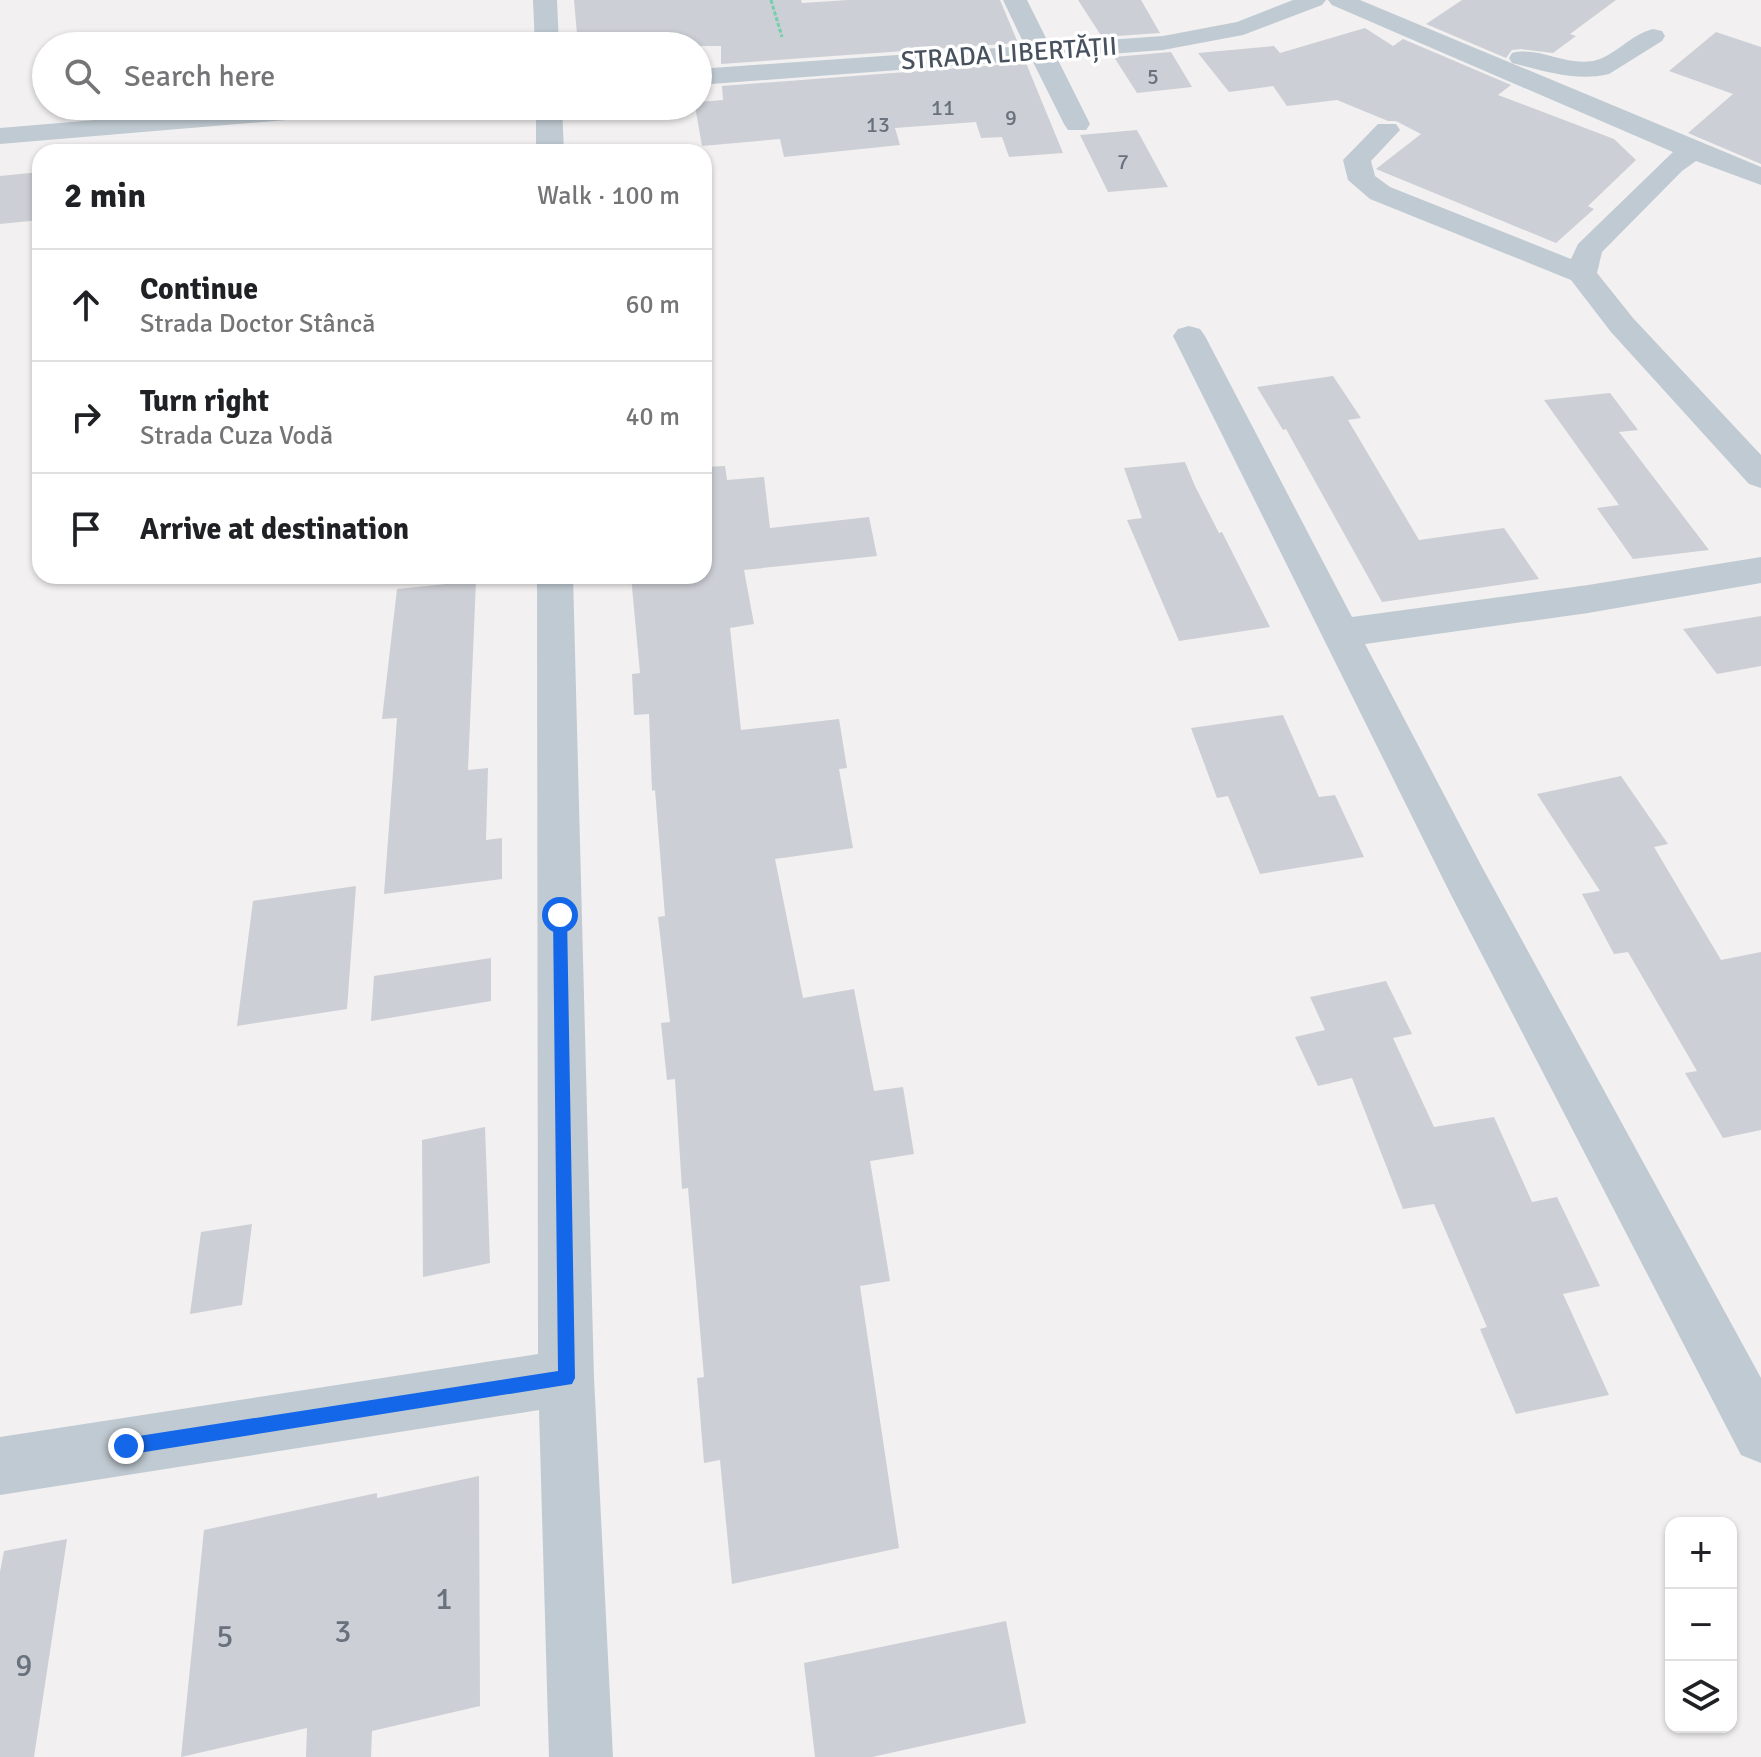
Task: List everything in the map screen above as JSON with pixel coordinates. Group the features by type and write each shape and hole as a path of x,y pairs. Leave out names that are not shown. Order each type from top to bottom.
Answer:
{"street":[{"path":"545,0 546,32"},
{"path":"1015,0 1077,124"},
{"name":"STRADA LIBERTĂȚII","path":"712,76 1204,37 1243,28 1314,0"},
{"path":"1340,0 1761,177"},
{"path":"1374,0 1531,62 1565,69 1600,69 1653,36"},
{"path":"0,136 190,120"},
{"path":"549,120 550,144"},
{"path":"1387,130 1357,160 1362,180 1380,193 1582,274 1622,325 1761,476"},
{"path":"1582,274 1588,250 1672,165 1693,151"},
{"path":"1189,336 1473,894 1761,1435"},
{"path":"1342,633 1588,599 1761,570"},
{"path":"555,584 566,1378 581,1757"},
{"path":"0,1466 566,1378"}],"building":[{"path":"574,0 801,0 802,3 1000,0 1018,43 721,64 721,46 712,46 712,32 577,32"},
{"path":"1078,0 1141,0 1160,33 1102,37"},
{"path":"1462,0 1616,0 1570,34 1576,36 1553,53 1521,49 1512,50 1506,58 1426,24"},
{"path":"1365,28 1393,46 1403,39 1511,85 1498,95 1614,139 1636,160 1588,206 1594,209 1556,243 1376,169 1421,134 1396,121 1388,121 1337,100 1287,106 1273,86 1229,92 1198,53 1274,46 1280,53"},
{"path":"1716,32 1761,47 1761,164 1688,133 1733,94 1669,71"},
{"path":"1171,52 1192,87 1137,93 1114,57"},
{"path":"1026,63 1063,153 1009,157 1002,137 981,138 976,122 895,128 900,145 784,157 780,139 702,144 697,120 712,120 712,101 723,100 722,86"},
{"path":"1137,130 1168,187 1108,192 1080,135"},
{"path":"32,173 32,221 0,224 0,176"},
{"path":"1333,376 1361,418 1348,420 1419,540 1504,528 1539,579 1382,602 1286,429 1283,430 1257,387"},
{"path":"1610,393 1638,430 1619,432 1709,550 1633,559 1597,508 1619,505 1544,400"},
{"path":"1185,462 1270,627 1179,641 1127,520 1142,518 1124,468"},
{"path":"725,466 727,480 764,477 770,528 869,517 877,556 744,570 754,624 730,628 741,730 839,719 847,768 839,769 853,848 775,859 803,998 854,989 874,1091 903,1087 914,1154 870,1161 890,1281 860,1286 899,1548 732,1584 720,1460 704,1463 697,1378 704,1377 688,1188 682,1189 675,1079 667,1080 661,1023 670,1022 658,917 665,916 655,790 652,791 649,714 634,715 632,674 640,673 632,584 712,584 712,467"},
{"path":"476,584 468,770 488,768 486,840 502,838 502,879 384,894 397,718 382,719 397,589"},
{"path":"1761,616 1761,666 1717,674 1683,629"},
{"path":"1283,715 1319,797 1335,795 1364,857 1260,874 1228,796 1217,798 1191,728"},
{"path":"1621,776 1668,844 1654,847 1721,960 1761,952 1761,1130 1723,1138 1685,1073 1697,1071 1628,952 1614,954 1582,894 1600,891 1537,794"},
{"path":"356,886 347,1009 237,1026 253,901"},
{"path":"491,958 491,1001 371,1021 374,976"},
{"path":"1386,981 1412,1034 1393,1038 1434,1127 1494,1117 1532,1202 1557,1197 1600,1286 1563,1294 1609,1395 1516,1414 1480,1329 1487,1327 1434,1204 1403,1209 1352,1078 1318,1086 1295,1037 1325,1030 1310,997"},
{"path":"485,1127 490,1263 423,1277 422,1140"},
{"path":"252,1224 242,1305 190,1314 201,1232"},
{"path":"479,1476 480,1706 372,1731 371,1757 306,1757 307,1728 181,1757 204,1530 377,1493 377,1498"},
{"path":"67,1539 34,1757 0,1757 0,1572 4,1551"},
{"path":"1006,1621 1026,1723 872,1757 815,1757 804,1663"}],"route":[{"path":"126,1446 566,1378 560,915"}]}
